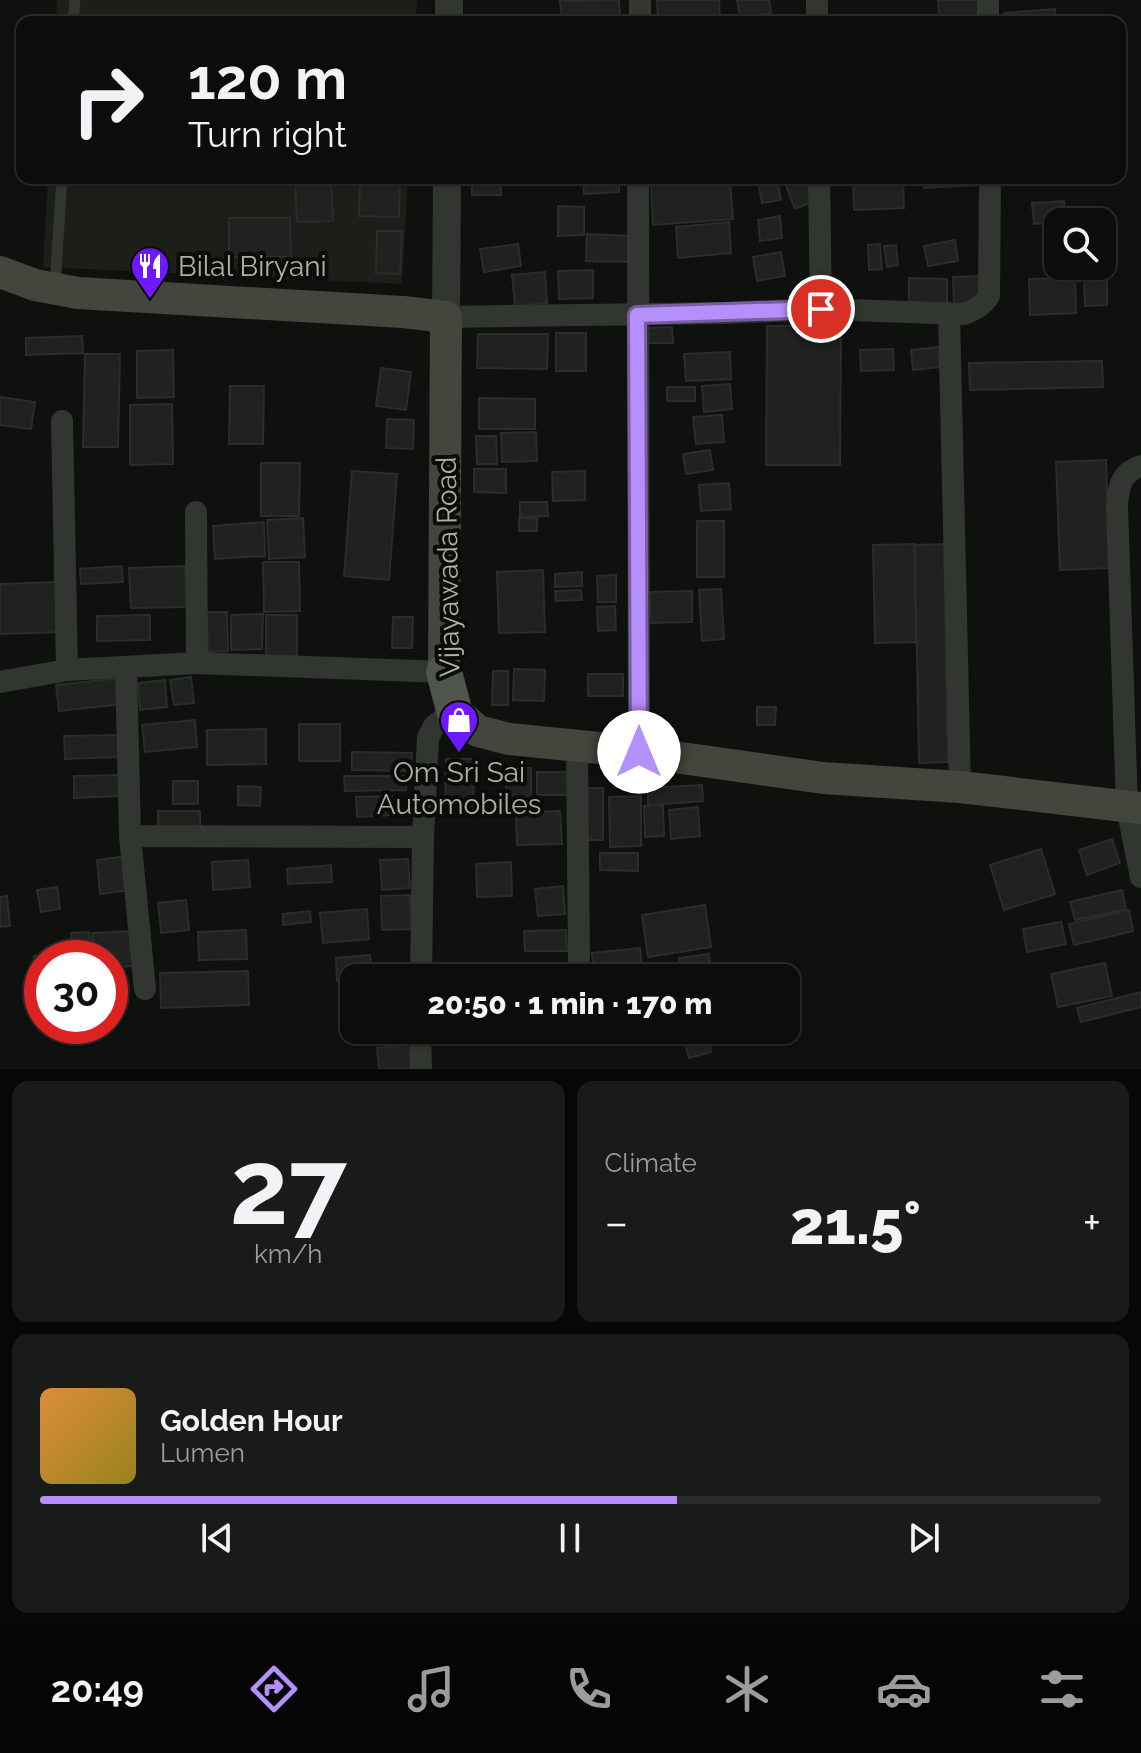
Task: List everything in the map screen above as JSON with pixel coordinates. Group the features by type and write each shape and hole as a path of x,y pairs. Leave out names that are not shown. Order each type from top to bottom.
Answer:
{"main road":[{"path":"0,272 35,285 109,296 446,317"},
{"name":"Vijayawada Road","path":"446,317 444,672 454,710 478,731 509,739 639,752 823,778 960,787 1134,807"}],"street":[{"path":"447,184 446,317 821,309 964,314 984,304 989,296 990,184"},
{"path":"638,184 639,752"},
{"path":"819,184 821,309"},
{"path":"949,313 960,787"},
{"path":"62,421 67,670"},
{"path":"1141,466 1128,472 1119,487 1117,505 1134,807 1141,877"},
{"path":"196,512 197,663"},
{"path":"0,682 67,670 197,663 444,672"},
{"path":"126,667 130,836 145,989"},
{"path":"421,964 428,738 434,726 454,710"},
{"path":"577,747 579,963"},
{"path":"130,836 423,837"},
{"path":"420,1044 421,1069"}],"lane":[{"path":"55,289 62,184"}],"shaded area":[{"path":"57,0 417,0 416,16 56,16"},
{"path":"48,184 408,184 402,284 43,267"}],"building":[{"path":"619,0 620,16 561,16 560,1"},
{"path":"657,0 719,0 720,16 658,16"},
{"path":"737,0 769,0 771,13 740,16"},
{"path":"938,0 978,0 979,15 939,16"},
{"path":"1055,9 1056,16 1004,16 1004,13"},
{"path":"295,184 331,184 333,221 297,222"},
{"path":"360,184 400,184 399,217 359,216"},
{"path":"472,184 501,184 501,195 472,195"},
{"path":"583,184 619,184 619,192 584,194"},
{"path":"730,184 733,219 653,225 651,186"},
{"path":"759,184 778,184 781,200 762,203"},
{"path":"811,184 817,200 795,209 786,185"},
{"path":"853,184 903,184 904,208 854,210"},
{"path":"924,184 980,184 980,185 924,188"},
{"path":"1064,201 1064,208 1044,208 1044,223 1034,224 1032,203"},
{"path":"558,206 584,207 584,235 558,236"},
{"path":"780,216 782,238 760,241 758,220"},
{"path":"229,218 290,218 291,257 229,257"},
{"path":"729,222 731,253 678,258 676,227"},
{"path":"377,231 402,231 400,274 376,273"},
{"path":"587,234 631,236 630,262 586,261"},
{"path":"955,240 958,261 928,266 924,246"},
{"path":"518,244 521,266 484,272 480,249"},
{"path":"880,244 882,269 869,270 868,245"},
{"path":"896,245 898,265 887,267 884,246"},
{"path":"781,252 785,276 757,281 753,257"},
{"path":"593,270 593,298 559,299 558,271"},
{"path":"545,272 547,303 515,306 512,275"},
{"path":"981,276 983,302 954,304 953,277"},
{"path":"909,278 947,279 947,306 909,306"},
{"path":"1029,279 1075,280 1076,313 1030,315"},
{"path":"1084,280 1107,280 1107,305 1085,306"},
{"path":"767,326 841,326 840,465 766,465"},
{"path":"672,327 673,343 649,343 648,328"},
{"path":"556,333 586,333 586,371 556,371"},
{"path":"478,334 548,334 547,369 477,368"},
{"path":"82,336 83,353 26,355 26,338"},
{"path":"939,347 940,367 913,370 911,350"},
{"path":"893,349 894,370 861,371 860,350"},
{"path":"173,350 174,397 137,398 137,351"},
{"path":"730,352 731,379 686,381 684,354"},
{"path":"85,354 120,354 118,447 83,447"},
{"path":"1102,361 1103,387 970,390 969,363"},
{"path":"381,368 411,372 406,410 376,406"},
{"path":"730,384 732,409 704,412 702,386"},
{"path":"230,386 264,386 263,444 229,444"},
{"path":"667,387 695,387 695,401 667,401"},
{"path":"0,397 35,402 31,429 0,425"},
{"path":"479,398 535,399 535,429 479,429"},
{"path":"172,404 173,464 130,465 130,405"},
{"path":"722,415 724,442 696,444 693,417"},
{"path":"387,419 414,420 413,449 386,448"},
{"path":"536,432 537,461 502,462 501,433"},
{"path":"476,436 496,436 497,464 477,464"},
{"path":"710,450 713,470 686,474 683,454"},
{"path":"1106,460 1110,568 1060,570 1056,462"},
{"path":"261,463 300,463 299,516 261,516"},
{"path":"474,469 506,469 506,493 474,492"},
{"path":"352,471 397,474 389,580 344,576"},
{"path":"585,471 585,500 553,501 552,472"},
{"path":"729,483 731,509 701,511 699,485"},
{"path":"520,502 547,502 548,516 520,517"},
{"path":"303,518 305,557 269,559 267,520"},
{"path":"519,518 537,518 537,531 519,531"},
{"path":"697,521 724,521 724,577 697,577"},
{"path":"264,522 265,556 215,559 213,526"},
{"path":"914,544 916,642 875,643 873,545"},
{"path":"944,544 948,762 919,763 915,545"},
{"path":"263,562 299,562 300,611 264,612"},
{"path":"122,566 123,582 81,584 80,569"},
{"path":"185,566 187,607 131,608 129,568"},
{"path":"543,570 545,632 499,633 497,572"},
{"path":"582,572 582,586 555,587 555,574"},
{"path":"616,575 616,602 598,602 597,576"},
{"path":"58,582 60,632 0,634 0,584"},
{"path":"721,589 724,639 702,641 699,590"},
{"path":"581,590 582,600 556,601 555,591"},
{"path":"692,591 692,622 650,623 650,592"},
{"path":"615,606 616,630 598,631 597,607"},
{"path":"207,612 227,612 228,651 208,652"},
{"path":"263,614 262,649 231,650 231,615"},
{"path":"150,615 150,640 97,641 97,616"},
{"path":"266,615 297,615 297,658 266,658"},
{"path":"393,617 413,617 412,648 392,648"},
{"path":"514,669 545,670 544,701 513,700"},
{"path":"493,671 508,671 508,705 492,705"},
{"path":"588,674 623,674 623,696 588,696"},
{"path":"191,677 194,703 174,705 170,680"},
{"path":"122,678 124,704 59,711 56,685"},
{"path":"165,680 167,707 140,710 138,683"},
{"path":"757,707 776,707 775,725 757,725"},
{"path":"195,720 197,747 145,752 142,725"},
{"path":"299,724 340,724 340,761 299,761"},
{"path":"266,729 266,764 207,765 207,730"},
{"path":"120,735 120,757 65,759 64,736"},
{"path":"352,752 412,753 411,771 352,770"},
{"path":"446,759 474,759 473,810 445,810"},
{"path":"506,768 531,768 531,805 506,805"},
{"path":"537,772 572,772 572,795 537,795"},
{"path":"120,775 120,796 74,798 74,776"},
{"path":"344,776 407,776 406,790 345,791"},
{"path":"173,781 198,781 198,804 173,804"},
{"path":"702,785 703,801 648,805 648,788"},
{"path":"238,786 261,787 260,806 238,805"},
{"path":"583,788 603,788 603,840 582,840"},
{"path":"392,796 393,815 357,817 356,797"},
{"path":"641,796 641,846 610,847 609,797"},
{"path":"663,805 664,836 645,837 644,806"},
{"path":"698,807 700,836 671,839 669,810"},
{"path":"158,811 200,811 200,832 158,832"},
{"path":"560,811 562,844 517,845 516,812"},
{"path":"1112,839 1120,863 1087,875 1079,850"},
{"path":"1041,849 1055,894 1004,910 990,865"},
{"path":"600,853 638,853 638,871 600,870"},
{"path":"126,856 130,890 100,894 97,860"},
{"path":"408,859 410,888 382,890 380,860"},
{"path":"248,860 250,887 213,890 212,862"},
{"path":"511,862 512,896 477,897 476,864"},
{"path":"331,865 332,882 288,884 287,869"},
{"path":"563,886 565,914 538,916 535,889"},
{"path":"57,887 60,909 41,912 37,890"},
{"path":"1122,890 1126,909 1075,920 1070,902"},
{"path":"410,895 411,929 382,930 381,896"},
{"path":"7,896 10,926 0,927 0,897"},
{"path":"186,900 189,930 161,933 158,903"},
{"path":"705,905 711,947 648,957 642,915"},
{"path":"367,909 369,939 323,943 320,913"},
{"path":"1129,910 1133,931 1074,945 1069,924"},
{"path":"310,911 311,922 283,925 283,914"},
{"path":"1061,922 1066,944 1027,952 1023,929"},
{"path":"246,930 247,959 199,960 198,932"},
{"path":"566,930 567,951 525,951 524,931"},
{"path":"133,931 135,966 128,966 128,940 92,940 92,933"},
{"path":"89,932 90,940 72,940 71,933"},
{"path":"640,948 642,964 593,964 592,953"},
{"path":"709,954 710,964 680,964 679,958"},
{"path":"370,955 371,964 340,964 340,981 337,981 336,958"},
{"path":"1105,963 1112,996 1058,1007 1051,974"},
{"path":"248,971 249,1005 161,1008 160,973"},
{"path":"1141,992 1141,1007 1081,1022 1077,1008"},
{"path":"685,1044 709,1044 711,1052 689,1058"},
{"path":"412,1045 414,1069 379,1069 377,1048"}],"place":[{"name":"Bilal Biryani","path":"150,300"},
{"name":"Om Sri Sai Automobiles","path":"459,754"}],"route":[{"path":"639,752 637,315 821,309"}]}
